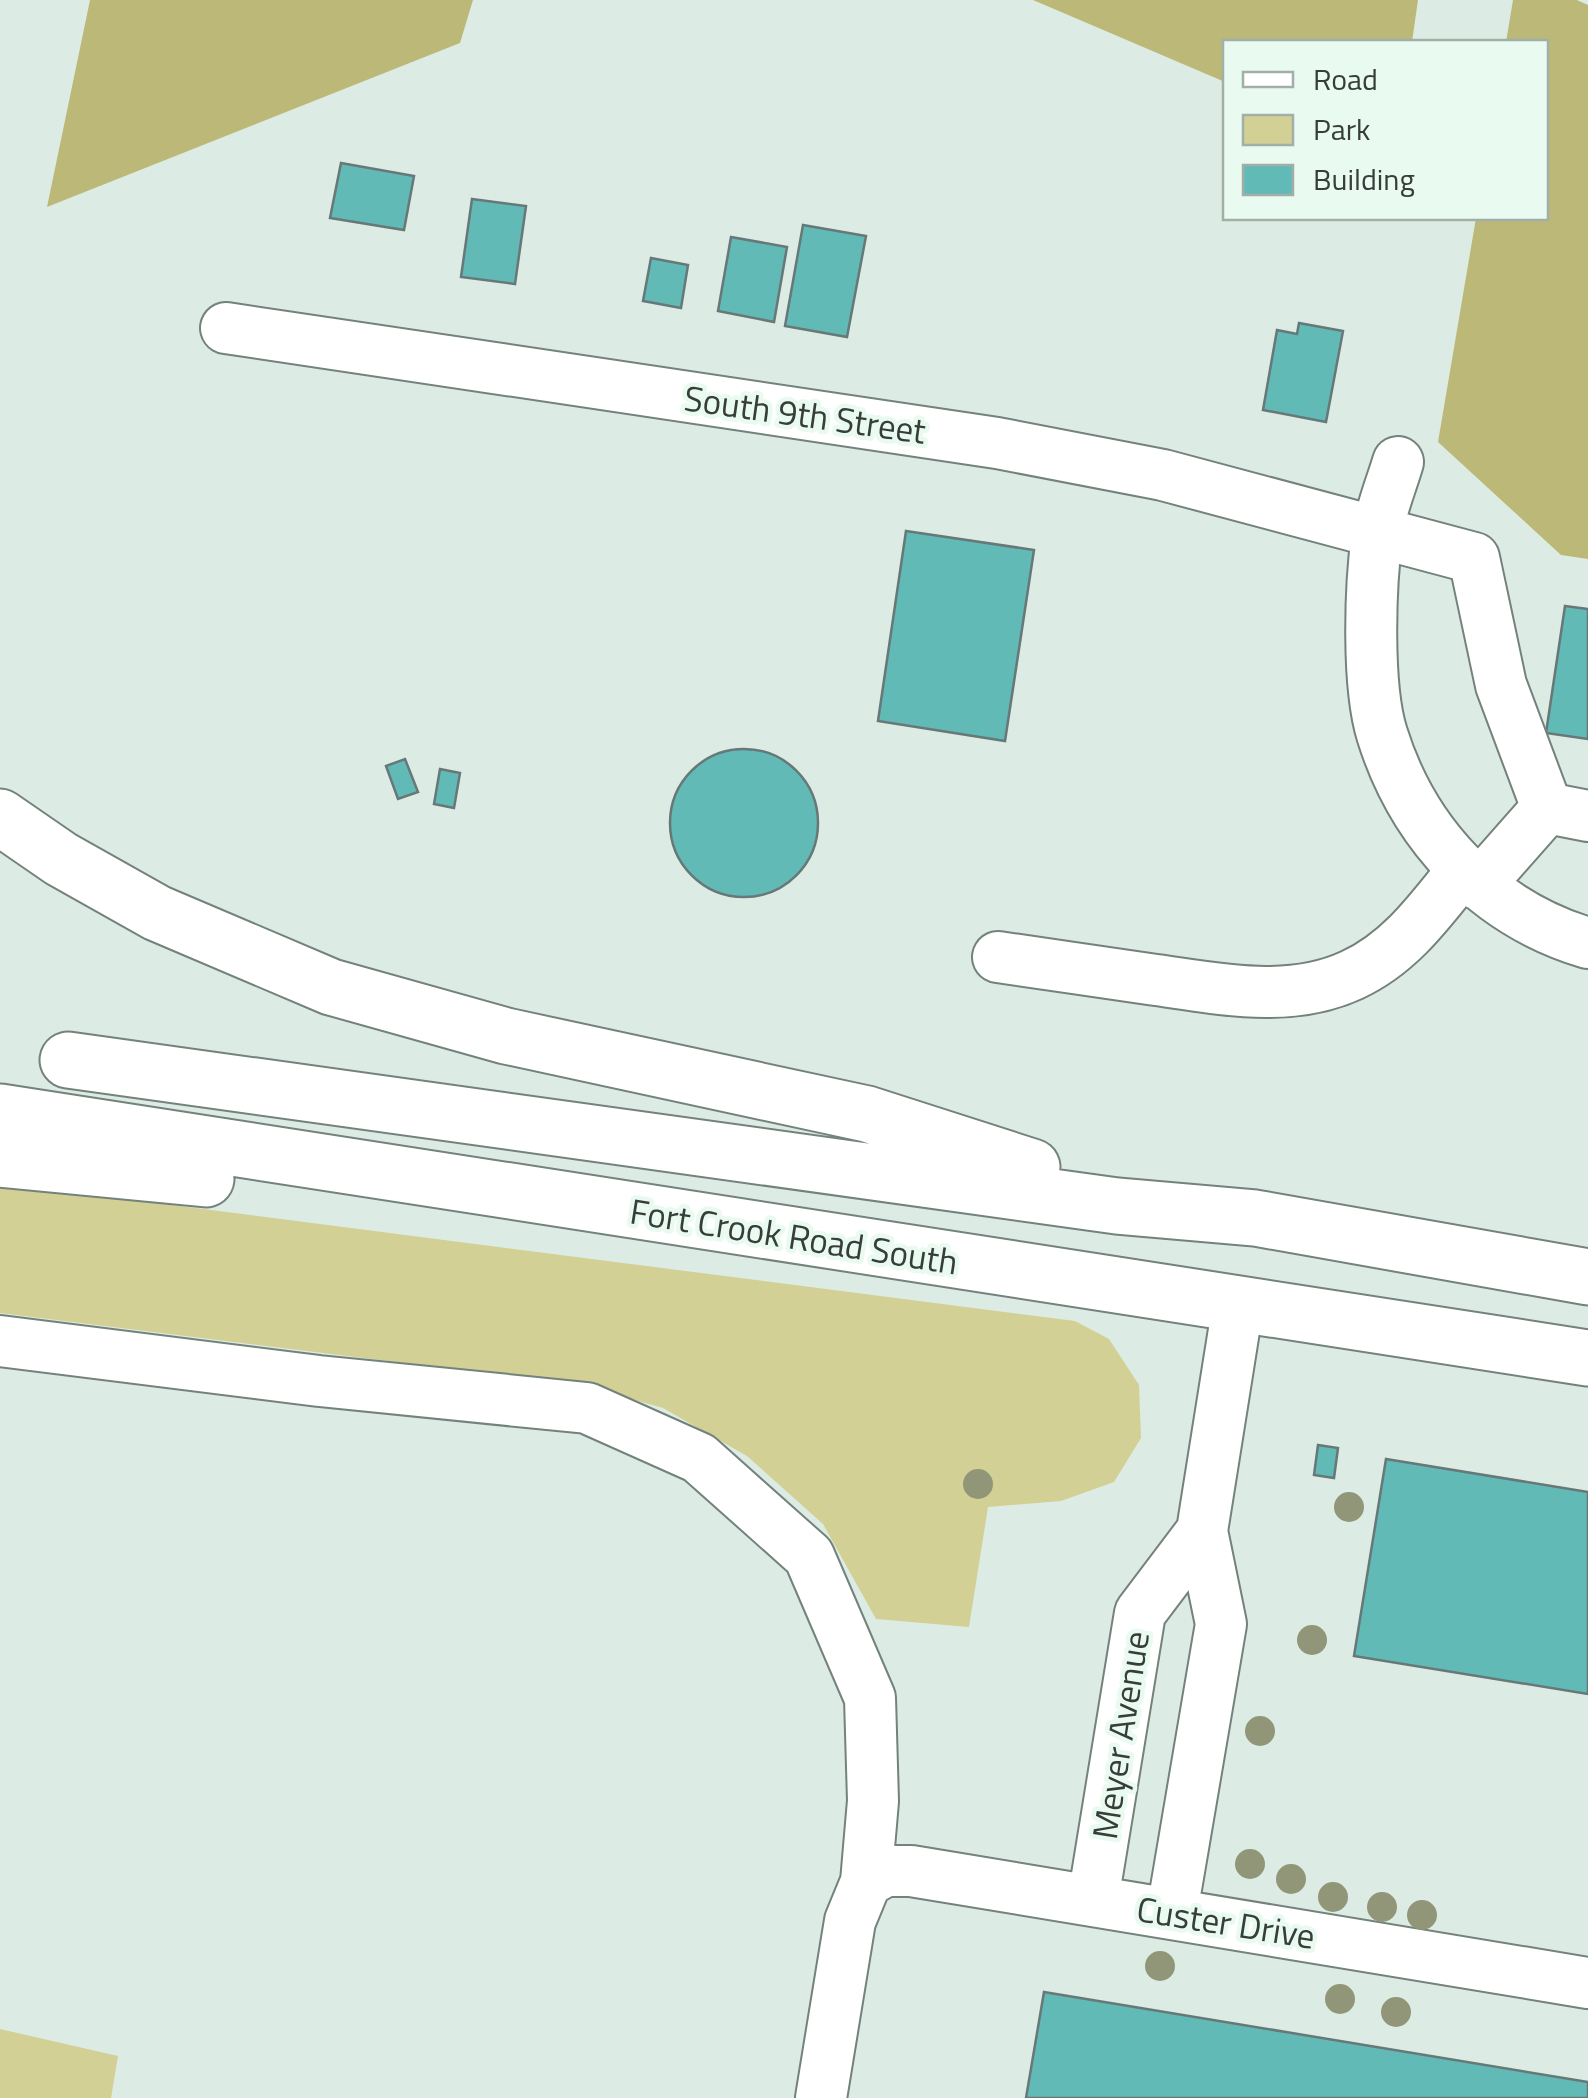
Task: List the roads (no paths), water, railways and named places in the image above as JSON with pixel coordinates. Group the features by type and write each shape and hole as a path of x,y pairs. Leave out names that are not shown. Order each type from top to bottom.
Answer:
{"main road":[{"path":"0,817 61,859 157,912 332,987 506,1036 867,1114 1024,1166 1254,1218 1238,1305"},
{"name":"Fort Crook Road South","path":"68,1060 1117,1206 1254,1218 1588,1277"},
{"name":"Fort Crook Road South","path":"0,1112 1588,1358"},
{"path":"0,1159 752,1230"}],"street":[{"name":"South 9th Street","path":"226,328 997,443 1162,474 1474,558 1501,685 1568,812"},
{"path":"1398,462 1377,534 1372,678 1381,731 1400,782 1428,828 1470,878 1536,923 1588,943"},
{"path":"998,957 1239,992 1285,992 1323,986 1354,974 1388,953 1470,878 1568,812"},
{"name":"Meyer Avenue","path":"1172,1912 1221,1624 1202,1530 1238,1305"},
{"path":"0,1341 319,1381 587,1408 698,1458 808,1556 870,1698 873,1802 866,1882 850,1921 821,2098"},
{"name":"Meyer Avenue","path":"1093,1900 1140,1613 1202,1530"},
{"name":"Custer Drive","path":"866,1882 885,1871 911,1871 1588,1983"}]}
